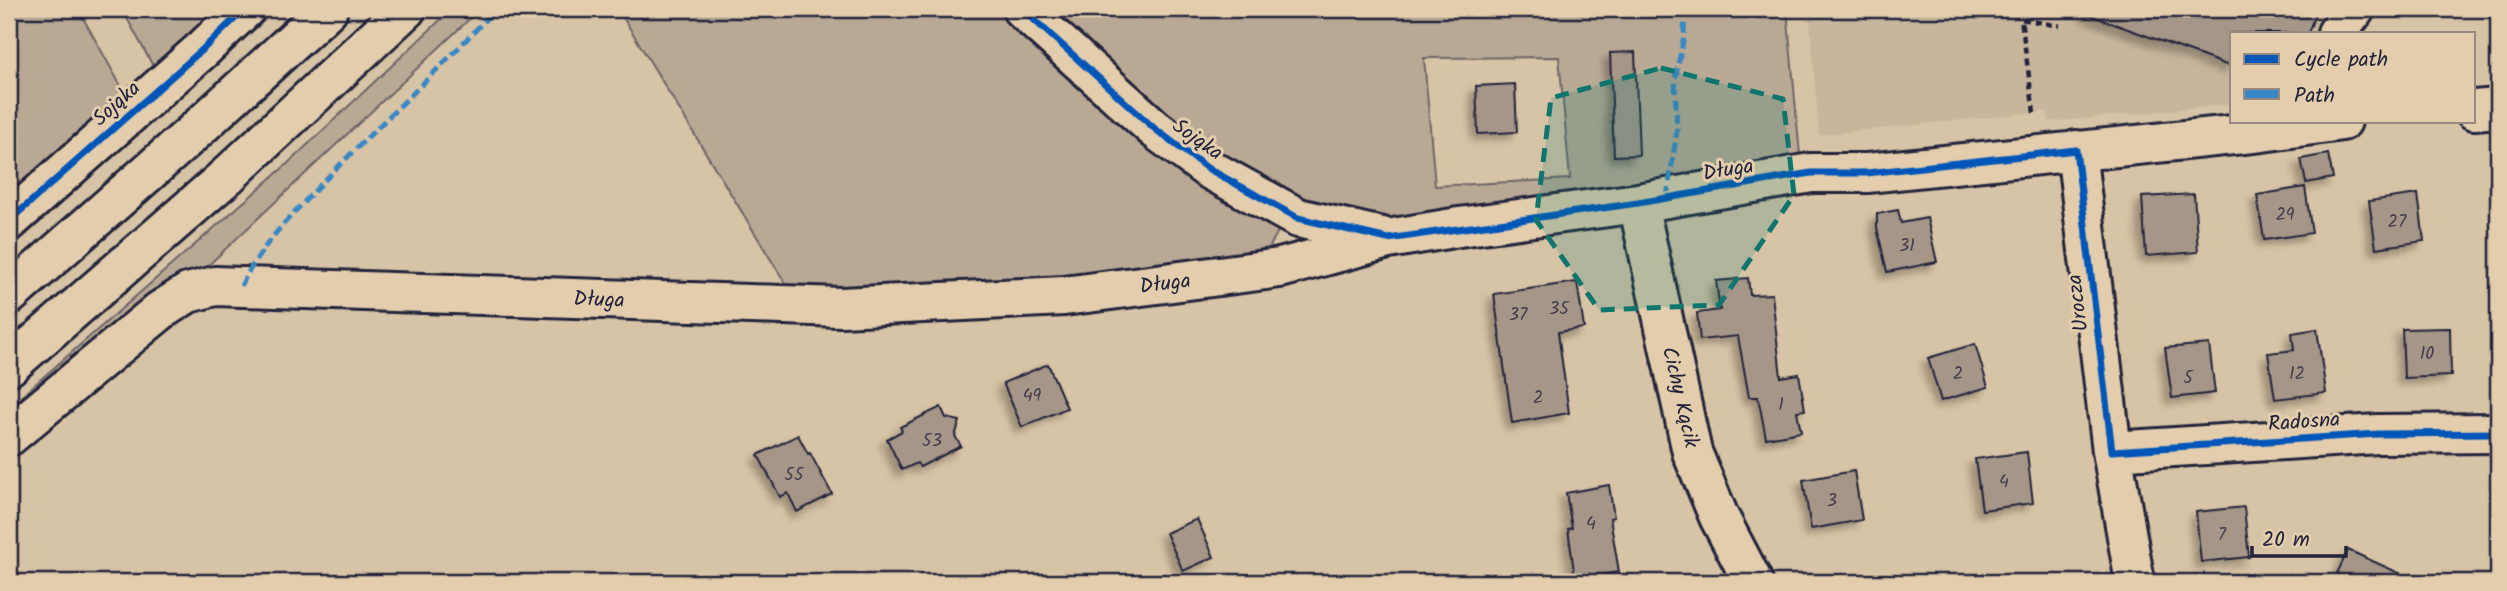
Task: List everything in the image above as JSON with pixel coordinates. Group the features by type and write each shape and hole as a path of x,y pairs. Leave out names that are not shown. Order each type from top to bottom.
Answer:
{"main road":[{"name":"Sojąka","path":"9,221 245,9"},
{"path":"9,295 184,141 328,9"},
{"path":"9,366 227,176 405,9"},
{"name":"Sojąka","path":"1022,9 1155,129 1196,161 1298,218 1388,239"},
{"path":"2338,32 2355,9"},
{"path":"2476,110 2498,108"},
{"name":"Długa","path":"9,436 162,310 188,293 215,286 841,307 1065,296 1280,268 1388,239 1638,203 1811,173 1867,173 2262,132 2323,122"},
{"name":"Urocza","path":"2077,150 2112,451 2134,582"},
{"name":"Cichy Kącik","path":"1638,203 1692,452 1719,517 1753,582"},
{"path":"1280,268 1298,218"},
{"name":"Radosna","path":"2112,451 2378,434 2498,433"}],"path":[{"path":"2034,113 2021,19 2060,26"}],"highlighted area":[{"path":"1661,68 1783,99 1794,195 1719,305 1599,310 1536,220 1551,98"}],"shaded area":[{"path":"9,9 78,9 131,104 9,205"},
{"path":"122,9 230,9 159,77"},
{"path":"265,9 277,9 9,250 9,236"},
{"path":"452,9 480,9 198,275 9,426 9,407 285,166"},
{"path":"618,9 1004,9 1279,229 1265,256 965,291 792,294"},
{"path":"1040,9 1787,9 1800,156 1411,223 1377,215 1301,207 1170,129","holes":["1559,57 1570,179 1435,186 1424,58"]},
{"path":"1809,9 2336,9 2327,32 2230,32 2230,104 2049,122 2047,111 1819,135"}],"building":[{"path":"2084,9 2317,9 2308,32 2230,32 2230,66 2084,13"},
{"path":"1635,52 1639,155 1614,156 1610,53"},
{"path":"1515,84 1517,132 1478,134 1476,86"},
{"path":"2328,154 2333,178 2306,183 2301,159"},
{"path":"2305,187 2312,233 2264,240 2257,195"},
{"path":"2194,194 2198,252 2146,256 2142,197"},
{"path":"2418,194 2424,241 2376,248 2369,201"},
{"path":"1898,210 1901,223 1927,218 1937,262 1887,272 1877,228 1877,214"},
{"path":"1748,278 1750,295 1772,294 1781,377 1799,374 1805,410 1797,411 1801,432 1766,438 1758,397 1749,397 1738,336 1700,340 1697,313 1720,310 1716,281"},
{"path":"1577,282 1584,328 1558,332 1569,413 1512,423 1494,294"},
{"path":"2450,328 2451,376 2404,378 2402,329"},
{"path":"2317,329 2326,393 2275,399 2268,353 2294,350 2292,333"},
{"path":"1975,344 1988,387 1941,401 1928,358"},
{"path":"2209,344 2215,393 2172,398 2165,348"},
{"path":"1048,364 1067,408 1022,427 1003,383"},
{"path":"941,407 946,418 960,421 955,436 961,446 920,467 917,463 902,470 887,439 902,431 900,427"},
{"path":"798,435 832,494 797,512 788,493 780,497 758,455"},
{"path":"2027,452 2033,503 1982,510 1975,459"},
{"path":"1854,471 1862,520 1811,529 1803,480"},
{"path":"1609,485 1614,517 1610,518 1619,572 1575,578 1568,529 1572,528 1566,493"},
{"path":"2244,507 2249,557 2201,562 2196,512"},
{"path":"1197,519 1214,557 1183,571 1166,533"},
{"path":"2348,550 2419,582 2333,582"}],"marked path":[{"path":"241,286 268,243 289,218 495,9"},
{"path":"1667,197 1677,131 1675,80 1684,36 1685,9"}],"cycle path":[{"path":"9,221 245,9"},
{"path":"1022,9 1155,129 1207,168 1298,218 1388,239 1638,203 1811,173 1867,173 2076,150 2112,451 2378,434 2498,433"}]}
